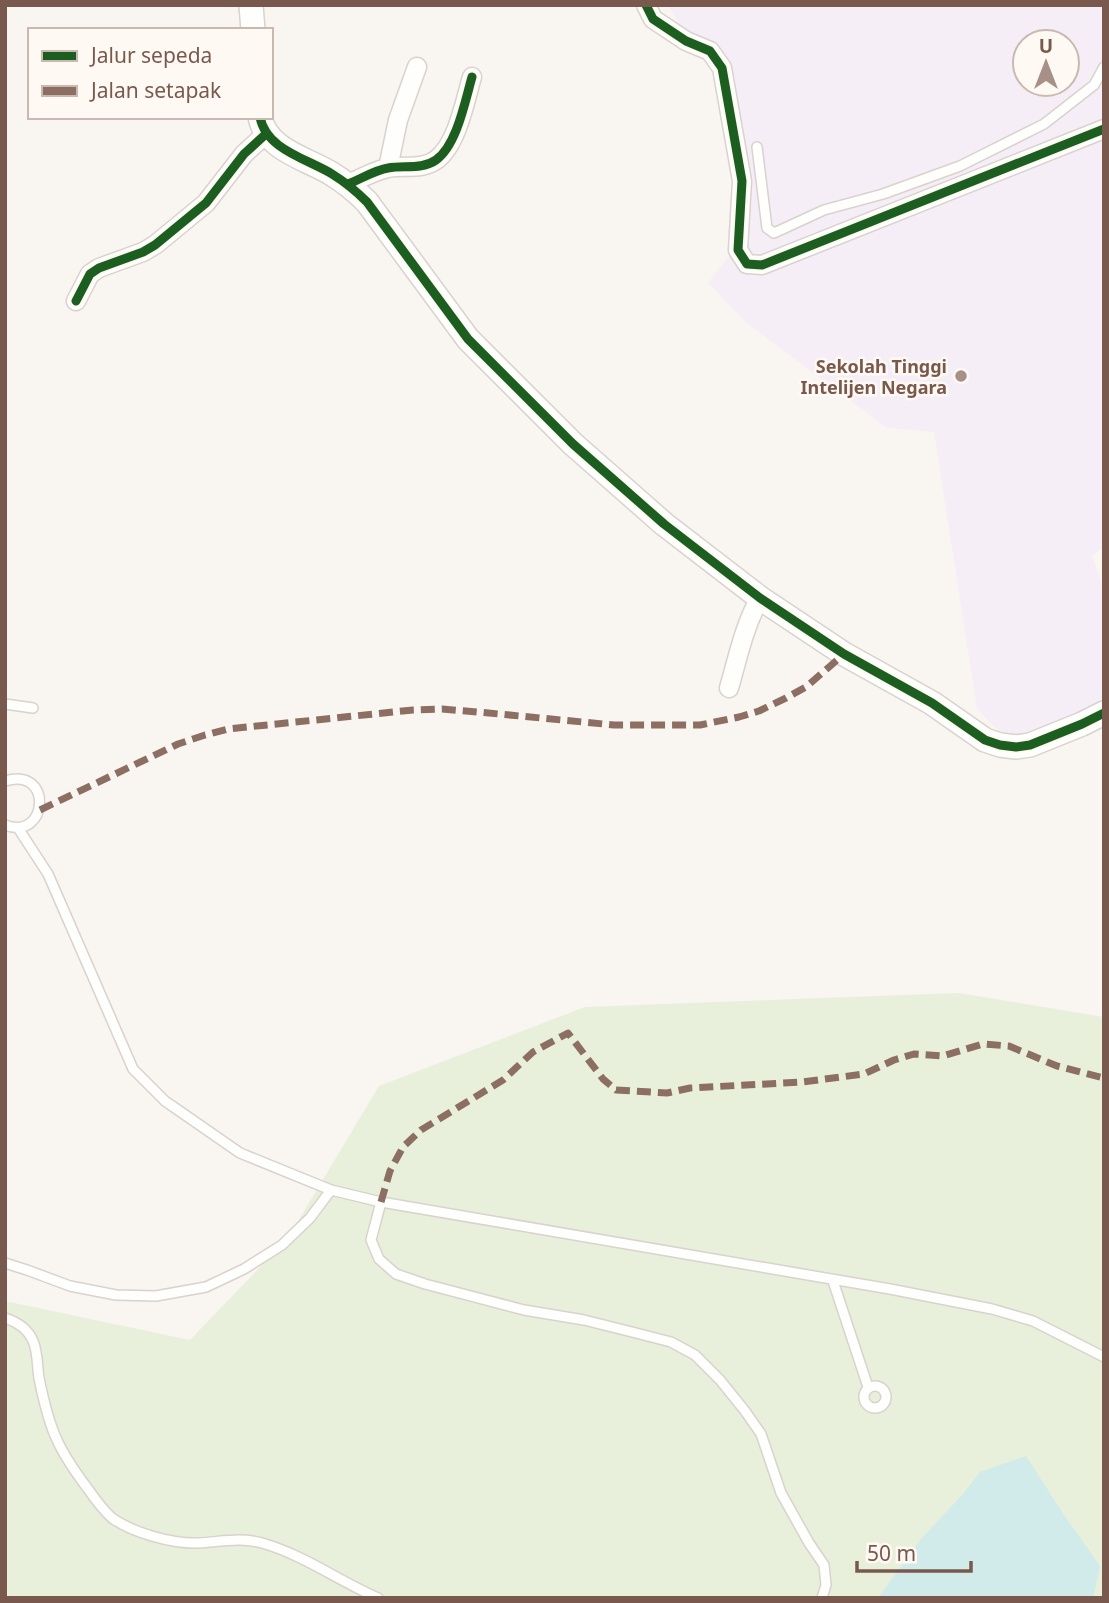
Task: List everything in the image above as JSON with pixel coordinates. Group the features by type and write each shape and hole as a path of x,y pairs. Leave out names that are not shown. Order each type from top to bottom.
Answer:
{"street":[{"path":"251,5 253,28"},
{"path":"646,5 653,19 687,41 710,51 722,68 742,181 738,250 747,264 762,265 1104,129"},
{"path":"388,168 398,120 417,67"},
{"path":"348,184 388,168 421,166 440,156 453,138 472,77"},
{"path":"76,300 90,274 108,263 144,252 206,203 263,125 280,147 348,184 367,202 468,339 573,444 664,524 760,598 844,654 932,703 985,740 1016,747 1030,745 1104,713"},
{"path":"729,688 751,614 760,598"}],"lane":[{"path":"757,147 767,228 774,233 824,210 883,194 960,166 1044,124 1094,85 1104,67"},
{"path":"5,704 33,708"},
{"path":"5,781 22,779 34,786 41,802 40,810 30,824 18,828 5,825"},
{"path":"18,828 48,874 134,1069 165,1101 240,1153 331,1190 381,1202 890,1289 992,1309 1033,1321 1104,1357"},
{"path":"5,1263 70,1286 116,1295 156,1296 206,1287 244,1269 282,1245 310,1218 331,1190"},
{"path":"381,1202 371,1240 379,1259 396,1274 500,1305 584,1320 671,1342 695,1355 745,1411 761,1434 781,1493 824,1566 826,1585 822,1598"},
{"path":"833,1281 868,1387"},
{"path":"5,1318 17,1322 34,1342 39,1376 55,1437 70,1465 112,1518 138,1531 178,1542 241,1539 260,1542 294,1554 378,1598"}],"shaded area":[{"name":"Sekolah Tinggi Intelijen Negara","path":"667,5 1104,5 1104,547 1092,555 1104,591 1104,716 1038,740 1002,734 977,709 934,432 887,428 748,324 708,283 747,233 752,199 725,59 691,40"}],"green space":[{"path":"958,993 1104,1017 1104,1598 5,1598 5,1301 190,1340 288,1238 379,1086 585,1007"}],"water":[{"path":"1026,1456 1100,1566 1093,1598 878,1598 921,1539 980,1472"}],"marked path":[{"path":"40,810 178,744 228,729 442,709 614,725 700,725 759,711 786,698 806,687 844,654"},
{"path":"381,1202 390,1171 403,1147 421,1130 503,1080 533,1052 568,1033 603,1079 616,1090 667,1093 690,1088 802,1082 864,1074 914,1054 943,1056 983,1044 1009,1046 1057,1066 1104,1078"}],"cycle path":[{"path":"646,5 653,19 686,41 710,51 722,68 742,181 738,250 747,264 762,265 1104,129"},
{"path":"348,184 383,169 419,166 436,160 450,144 455,133 472,77"},
{"path":"261,119 270,138 279,146 337,177 367,202 468,339 573,444 664,524 760,598 844,654 932,703 985,740 1016,747 1030,745 1104,713"},
{"path":"76,301 90,274 155,245 206,203 244,154 267,133"}],"place":[{"name":"Sekolah Tinggi Intelijen Negara","path":"961,376"}]}
